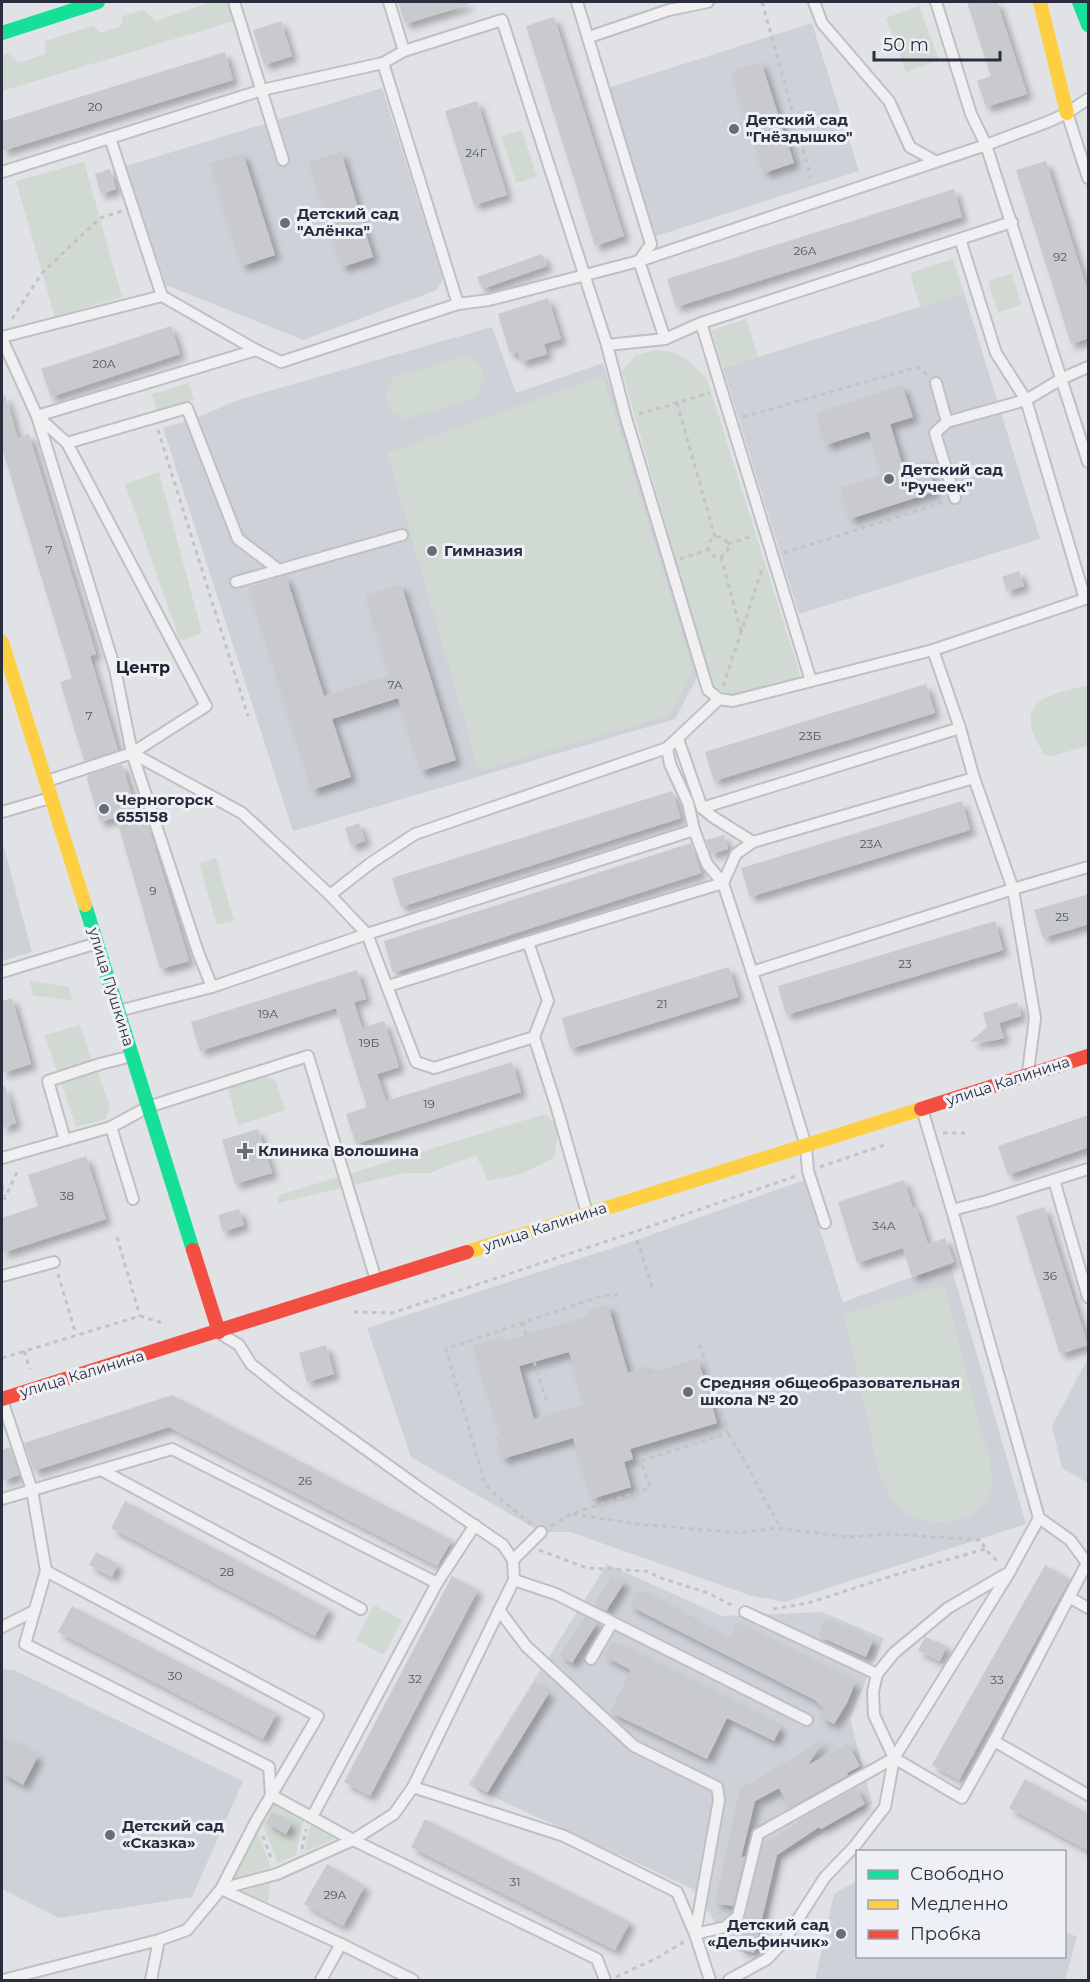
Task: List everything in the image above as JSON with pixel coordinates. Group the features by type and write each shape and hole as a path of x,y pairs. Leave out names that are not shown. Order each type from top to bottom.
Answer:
{"main road":[{"path":"2,33 98,2"},
{"path":"1040,2 1067,113"},
{"path":"1079,2 1089,25"},
{"name":"улица Пушкина","path":"2,642 219,1332"},
{"name":"улица Калинина","path":"2,1399 1089,1056"}],"lane":[{"path":"234,2 283,160"},
{"path":"389,2 404,51"},
{"path":"577,2 651,244 639,261"},
{"path":"589,37 669,10 708,2"},
{"path":"814,2 822,23 889,101 910,147 935,161"},
{"path":"936,2 971,114 986,145 1012,222 1089,462"},
{"path":"2,172 262,90 383,63 404,51 502,20 607,345 626,418 708,690 719,699 733,701 933,650 1087,599 1026,400 996,353 960,239"},
{"path":"383,63 458,304"},
{"path":"110,138 162,296 281,362 458,304 489,300 639,261 986,145 1067,113 1089,99"},
{"path":"1067,113 1089,178"},
{"path":"607,345 665,339 701,323 1012,222"},
{"path":"639,261 665,339"},
{"path":"162,296 3,334 37,416 115,669 132,753 198,952 212,987"},
{"path":"701,323 811,681"},
{"path":"37,416 256,350"},
{"path":"955,498 935,433 947,422 1026,400 1063,378 1089,367"},
{"path":"936,383 947,422"},
{"path":"67,443 187,408 238,539 279,570"},
{"path":"37,416 67,443 206,706 132,753 46,781"},
{"path":"236,582 402,534"},
{"path":"933,650 1013,889 1035,1018 1028,1075"},
{"path":"330,895 371,863 416,834 667,748 719,699"},
{"path":"702,808 960,728"},
{"path":"678,739 702,808 753,842"},
{"path":"667,748 670,764 688,803 694,830 707,864 723,883 806,1146 808,1171 825,1223"},
{"path":"132,753 242,813 330,895 367,934 416,1062 434,1068 534,1037"},
{"path":"388,986 723,883 736,854 753,842 974,778"},
{"path":"2,812 51,798"},
{"path":"118,1011 212,987 367,934 694,830"},
{"path":"752,972 1089,867"},
{"path":"528,942 548,1001 534,1037 587,1213"},
{"path":"2,972 97,943"},
{"path":"65,1140 48,1081 133,1056"},
{"path":"2,1158 111,1127 148,1107 308,1056 376,1281"},
{"path":"922,1109 1040,1518 1070,1540 1087,1563 962,1798 894,1758 874,1715 873,1692 877,1674 894,1653 948,1608 1009,1573"},
{"path":"111,1127 132,1199"},
{"path":"952,1210 987,1202 1089,1169"},
{"path":"1054,1180 1089,1297"},
{"path":"2,1276 54,1262"},
{"path":"219,1332 239,1345 251,1364 286,1392 503,1545 513,1560 514,1580 413,1787 394,1814 353,1840 277,1874 221,1889"},
{"path":"2,1399 32,1490 46,1571 25,1644 269,1767 271,1795"},
{"path":"2,1499 104,1471 172,1449 437,1583"},
{"path":"104,1471 361,1609"},
{"path":"729,1980 767,1959 784,1941 825,1877 854,1847 885,1807 894,1758 1009,1573 1040,1518"},
{"path":"311,1816 437,1583 475,1525"},
{"path":"513,1560 542,1532"},
{"path":"3,1980 159,1940 187,1930 221,1889 256,1821 318,1716 46,1571"},
{"path":"514,1580 556,1594 807,1720"},
{"path":"1069,1597 1089,1608"},
{"path":"499,1610 526,1646 634,1746 717,1787 719,1800 695,1934"},
{"path":"2,1627 34,1611"},
{"path":"745,1612 877,1674"},
{"path":"591,1659 612,1623"},
{"path":"994,1741 1089,1795"},
{"path":"695,1934 724,1927 738,1916 758,1834 894,1758"},
{"path":"413,1787 564,1836 677,1892 695,1934 710,1980"},
{"path":"271,1795 353,1840 597,1959 610,1979"},
{"path":"221,1889 413,1980"},
{"path":"151,1980 159,1940"},
{"path":"321,1980 341,1944"}],"path":[{"path":"762,2 811,178"},
{"path":"3,334 42,273 100,218 133,207"},
{"path":"732,420 918,367 936,383"},
{"path":"626,418 723,389"},
{"path":"677,403 715,537"},
{"path":"153,417 248,716"},
{"path":"774,556 955,498"},
{"path":"728,544 766,532"},
{"path":"708,550 715,557 726,554 728,544 724,539 715,537"},
{"path":"708,550 710,541 715,537"},
{"path":"719,699 770,545"},
{"path":"670,561 708,550"},
{"path":"721,557 741,633"},
{"path":"929,1134 965,1133"},
{"path":"347,1312 392,1313 894,1142"},
{"path":"4,1198 27,1151"},
{"path":"2,1186 4,1198"},
{"path":"117,1237 140,1316"},
{"path":"637,1239 653,1290"},
{"path":"618,1295 601,1296 446,1349 484,1480 491,1491 542,1532 571,1514 650,1488 641,1461 728,1433"},
{"path":"65,1298 76,1335"},
{"path":"2,1359 140,1316 167,1325"},
{"path":"523,1322 526,1335"},
{"path":"700,1345 728,1433 743,1455 766,1504 782,1529"},
{"path":"24,1351 33,1377"},
{"path":"534,1362 548,1405"},
{"path":"571,1514 637,1524 739,1533 782,1529 848,1537 889,1534 981,1540 985,1549 1009,1573"},
{"path":"528,1546 587,1568 646,1571 708,1593 745,1612 808,1604 895,1575 985,1549"},
{"path":"299,1864 311,1816"},
{"path":"256,1821 277,1874"},
{"path":"610,1979 657,1959 695,1934"}],"shaded area":[{"path":"206,2 227,2 234,21 2,91 2,55 8,53 18,63 45,54 45,41 93,26 101,33 121,26 123,16 143,10 156,21 206,4"},
{"path":"919,6 939,60 906,72 886,18"},
{"name":"Детский сад \"Гнёздышко\"","path":"812,23 859,171 656,236 608,88"},
{"name":"Детский сад \"Алёнка\"","path":"382,88 443,279 437,290 303,340 166,285 126,166"},
{"path":"522,130 537,177 516,183 501,136"},
{"path":"84,162 122,297 55,317 16,181"},
{"path":"953,259 964,293 920,307 910,273"},
{"path":"1012,273 1021,305 998,312 988,281"},
{"name":"Детский сад \"Ручеек\"","path":"964,293 1040,539 799,614 723,368"},
{"path":"746,319 758,357 723,368 711,330"},
{"name":"Гимназия","path":"492,327 516,393 603,363 699,674 675,719 293,831 163,428 191,420 241,399"},
{"path":"655,350 679,355 707,379 801,678 735,695 726,694 711,683 622,371 636,355"},
{"path":"465,356 479,364 484,380 475,398 406,419 391,412 385,395 392,378"},
{"path":"603,376 693,670 669,716 479,771 387,453"},
{"path":"189,383 194,400 157,411 152,394"},
{"path":"159,472 202,633 180,641 125,484"},
{"path":"1088,685 1088,746 1052,756 1044,755 1031,724 1031,714 1035,707 1050,696"},
{"path":"2,840 32,952 2,961"},
{"path":"216,858 234,921 217,925 199,863"},
{"path":"30,981 69,987 73,1001 33,995"},
{"path":"80,1025 92,1062 57,1072 45,1035"},
{"path":"97,1070 110,1107 106,1119 76,1127 61,1082"},
{"path":"264,1075 276,1081 285,1110 238,1125 227,1086"},
{"path":"545,1114 559,1126 554,1158 521,1174 488,1181 476,1155 430,1173 404,1173 278,1203 279,1195"},
{"name":"Средняя общеобразовательная школа № 20","path":"804,1180 843,1302 912,1277 951,1266 1026,1524 785,1602 752,1596 570,1532 541,1532 411,1457 367,1328 637,1240"},
{"path":"944,1285 989,1459 992,1484 991,1492 985,1503 976,1512 965,1518 939,1522 914,1517 899,1508 892,1500 880,1476 844,1314"},
{"path":"1088,1358 1088,1483 1062,1468 1052,1426"},
{"path":"607,1564 722,1616 822,1612 884,1638 850,1718 872,1804 782,1857 759,1956 736,1951 691,1888 468,1785"},
{"path":"374,1605 402,1620 384,1655 356,1640"},
{"name":"Детский сад «Сказка»","path":"2,1669 14,1670 243,1781 192,1897 59,1918 2,1889"},
{"path":"273,1803 303,1821 296,1855 278,1863 262,1823"},
{"path":"311,1825 335,1839 304,1852"},
{"path":"257,1831 271,1867 231,1881"},
{"name":"Детский сад «Дельфинчик»","path":"856,1882 856,1958 1066,1958 1066,1932 1077,1937 1065,1980 815,1980 834,1894"},
{"path":"270,1883 268,1902 243,1891"}],"building":[{"path":"398,2 467,2 467,5 405,24"},
{"path":"967,2 997,2 1027,94 986,107 977,81 991,76"},
{"path":"554,17 624,236 595,246 526,26"},
{"path":"281,21 292,56 264,65 253,30"},
{"path":"225,52 233,80 2,151 2,121"},
{"path":"761,62 794,163 764,173 731,72"},
{"path":"477,101 507,195 474,205 445,111"},
{"path":"341,152 373,257 342,267 309,162"},
{"path":"243,153 275,255 242,266 210,163"},
{"path":"1046,161 1089,295 1089,338 1071,344 1016,170"},
{"path":"110,169 116,189 101,194 95,174"},
{"path":"954,189 962,217 676,307 667,279"},
{"path":"542,254 547,266 482,289 477,277"},
{"path":"548,298 561,339 544,344 547,354 521,362 518,352 510,354 498,314"},
{"path":"171,326 180,354 51,397 41,369"},
{"path":"902,385 913,417 890,424 903,467 926,460 936,491 850,519 840,488 882,474 869,431 826,445 816,413"},
{"path":"5,395 18,438 29,434 96,654 90,656 118,750 84,761 60,682 72,678 2,448 2,396"},
{"path":"1019,571 1024,586 1007,591 1002,577"},
{"path":"286,576 324,696 390,675 365,595 401,584 456,760 421,771 398,698 332,719 351,777 312,790 249,587"},
{"path":"926,684 935,713 714,781 705,752"},
{"path":"122,764 140,823 147,821 189,961 160,969 116,817 100,822 87,779 88,775"},
{"path":"672,791 681,818 401,907 392,878"},
{"path":"962,801 970,830 750,897 741,868"},
{"path":"359,823 365,841 351,846 345,828"},
{"path":"724,835 728,849 711,854 706,840"},
{"path":"691,843 701,873 393,973 384,941"},
{"path":"1089,894 1089,924 1043,938 1034,910"},
{"path":"995,921 1003,950 786,1015 778,986"},
{"path":"729,967 738,997 570,1049 562,1018"},
{"path":"357,970 366,999 354,1002 362,1028 384,1021 399,1067 377,1074 386,1101 512,1062 521,1092 356,1144 346,1114 367,1107 336,1008 200,1051 191,1022"},
{"path":"12,998 31,1064 2,1073 2,1001"},
{"path":"1017,1002 1021,1016 999,1023 1004,1038 970,1042 987,1027 983,1013"},
{"path":"2,1086 5,1086 16,1123 2,1128"},
{"path":"1089,1115 1089,1147 1008,1175 998,1146"},
{"name":"Клиника Волошина","path":"258,1129 272,1173 235,1184 222,1140"},
{"path":"86,1156 106,1219 2,1253 2,1218 38,1206 28,1175"},
{"path":"904,1180 928,1244 945,1238 954,1262 912,1277 903,1248 857,1263 838,1202"},
{"path":"1044,1207 1088,1345 1060,1354 1016,1216"},
{"path":"239,1209 244,1225 223,1232 218,1215"},
{"path":"608,1305 628,1373 647,1366 649,1373 698,1359 717,1423 630,1449 633,1459 624,1462 631,1487 592,1499 573,1438 502,1459 495,1437 500,1435 473,1346 498,1338 499,1343 589,1316 588,1311","holes":["569,1352 584,1405 534,1419 519,1366"]},
{"path":"326,1345 334,1374 307,1382 299,1353"},
{"path":"172,1395 452,1540 437,1566 169,1427 34,1471 24,1443"},
{"path":"10,1447 19,1475 2,1481 2,1450"},
{"path":"125,1501 329,1609 315,1636 111,1528"},
{"path":"96,1552 118,1564 112,1577 89,1565"},
{"path":"1045,1565 1070,1579 959,1780 932,1765"},
{"path":"611,1575 624,1583 606,1611 594,1605"},
{"path":"452,1576 478,1590 370,1796 344,1782"},
{"path":"638,1590 729,1640 736,1623 855,1683 847,1703 834,1724 820,1717 824,1709 815,1700 630,1606"},
{"path":"72,1606 277,1713 263,1739 58,1632"},
{"path":"585,1617 597,1623 572,1663 560,1655"},
{"path":"825,1619 873,1640 866,1657 818,1636"},
{"path":"925,1637 947,1646 940,1661 918,1651"},
{"path":"612,1642 781,1727 774,1741 727,1718 707,1759 610,1712 631,1670 604,1656"},
{"path":"534,1682 549,1693 487,1793 472,1784"},
{"path":"2,1737 38,1756 23,1785 2,1773"},
{"path":"824,1739 808,1765 848,1744 860,1766 790,1808 779,1788 755,1801 741,1858 745,1856 733,1906 715,1903 740,1789"},
{"path":"1025,1779 1089,1814 1089,1851 1009,1808"},
{"path":"856,1788 865,1804 821,1829 819,1827 777,1855 754,1953 738,1949 763,1844 798,1823 797,1821"},
{"path":"272,1812 292,1823 286,1834 266,1823"},
{"path":"425,1819 630,1922 615,1950 411,1847"},
{"path":"327,1864 365,1886 343,1926 304,1904"}],"traffic: fast":[{"path":"2,33 98,2"},
{"path":"1079,2 1088,25"},
{"path":"85,905 193,1250"}],"traffic: slow":[{"path":"1040,2 1067,113"},
{"path":"2,642 85,905"},
{"path":"467,1252 921,1109"}],"traffic: jam":[{"path":"921,1109 1088,1056"},
{"path":"193,1250 219,1332"},
{"path":"2,1399 467,1252"}],"place":[{"name":"Детский сад \"Гнёздышко\"","path":"734,129"},
{"name":"Детский сад \"Алёнка\"","path":"285,223"},
{"name":"Детский сад \"Ручеек\"","path":"889,479"},
{"name":"Гимназия","path":"432,551"},
{"name":"Черногорск 655158","path":"104,809"},
{"name":"Клиника Волошина","path":"245,1151"},
{"name":"Средняя общеобразовательная школа № 20","path":"688,1392"},
{"name":"Детский сад «Сказка»","path":"110,1835"},
{"name":"Детский сад «Дельфинчик»","path":"841,1934"}],"district":[{"name":"Центр","path":"143,667"}]}
